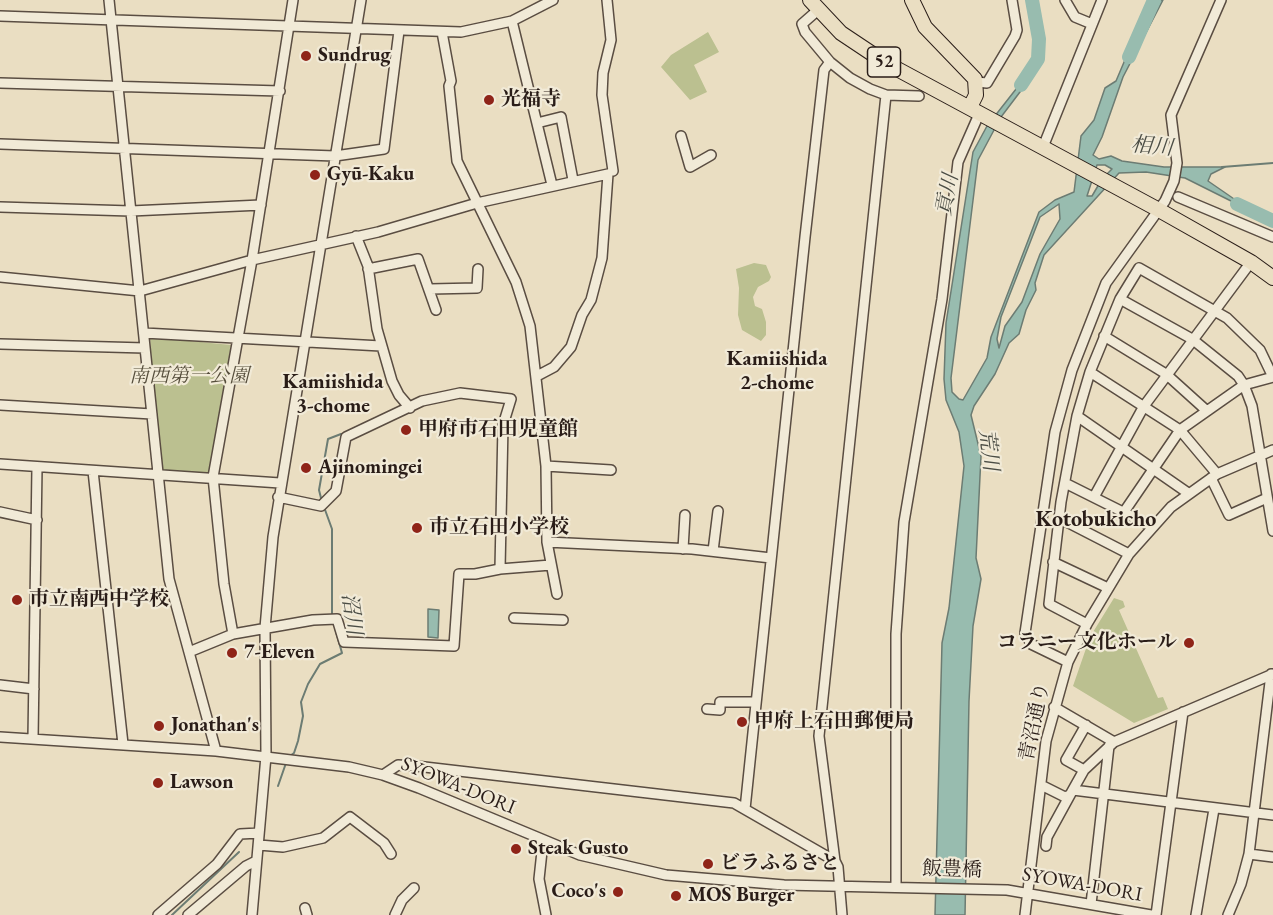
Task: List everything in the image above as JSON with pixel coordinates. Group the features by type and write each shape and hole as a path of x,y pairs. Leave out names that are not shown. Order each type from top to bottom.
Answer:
{"highway":[{"path":"912,0 925,27 976,82 978,111"},
{"name":"52","path":"814,5 842,33 871,54 1159,210 1251,262 1273,278"}],"street":[{"path":"109,0 169,579 216,751"},
{"path":"233,634 224,584 213,477 252,260 293,0"},
{"path":"252,915 266,756 266,628 278,497 361,0"},
{"path":"0,16 442,32 475,30 512,21 553,0"},
{"path":"537,376 554,367 571,347 582,315 591,300 602,258 611,172 602,95 603,73 611,40 607,0"},
{"path":"976,82 987,83 1015,36 1017,30 1012,0"},
{"path":"1065,0 1075,17 1092,24"},
{"path":"1046,149 1101,3 1090,0"},
{"path":"1068,662 1031,644 1025,633 1055,432 1072,370 1106,283 1159,210 1174,181 1177,163 1171,115 1221,0"},
{"path":"814,5 802,24 805,32 830,62 850,78 886,95 919,96"},
{"path":"512,21 552,185"},
{"path":"0,144 335,156 384,148 399,31"},
{"path":"442,32 449,69 457,161 523,302 537,376 546,466 547,542 557,594"},
{"path":"745,809 824,70 830,62"},
{"path":"0,83 279,91"},
{"path":"842,915 819,736 886,95"},
{"path":"896,885 896,634 903,522 942,299 958,162 978,111"},
{"path":"537,123 561,117 573,180"},
{"path":"681,136 690,167 711,155"},
{"path":"0,277 140,291 252,260 423,220 477,202 611,172"},
{"path":"1178,197 1273,237"},
{"path":"0,207 131,212 261,206"},
{"path":"356,236 368,269 381,346 395,390 410,408"},
{"path":"368,269 418,259 436,310"},
{"path":"1094,497 1144,406 1251,262"},
{"path":"1087,624 1049,604 1059,518 1077,416 1090,372 1120,299 1139,268 1215,309 1227,318 1260,350 1273,377 1244,385 1180,430 1124,512"},
{"path":"430,289 477,288 478,269"},
{"path":"1120,299 1192,339 1238,376 1244,385 1252,406 1273,531"},
{"path":"144,333 381,346"},
{"path":"1104,336 1166,374 1207,411"},
{"path":"0,344 145,348"},
{"path":"1090,372 1180,430 1214,476 1229,515 1267,498"},
{"path":"278,497 321,506 336,491 346,437 422,401 460,393 511,399 503,425 500,569"},
{"path":"0,405 152,414"},
{"path":"1077,416 1188,493"},
{"name":"青沼通り","path":"1025,915 1046,741 1068,662 1087,624 1129,554 1151,526 1188,493 1214,476 1273,450"},
{"path":"0,464 280,483"},
{"path":"546,466 611,470"},
{"path":"33,739 37,467"},
{"path":"93,471 123,744"},
{"path":"1065,483 1151,526"},
{"path":"713,551 718,511"},
{"path":"0,512 37,520"},
{"path":"682,549 685,515"},
{"path":"1059,518 1129,554"},
{"path":"547,542 713,551 771,558"},
{"path":"1053,562 1108,588"},
{"path":"189,652 233,634 313,620 337,619 344,642 454,646 459,574 551,566"},
{"path":"514,618 563,620"},
{"path":"1046,846 1047,837 1084,770 1112,744 1272,674"},
{"path":"1228,915 1241,884 1249,854 1272,674"},
{"path":"0,685 34,689"},
{"path":"707,709 720,710 720,702 756,702"},
{"path":"1054,707 1086,725 1112,744"},
{"path":"1156,915 1169,803 1183,712"},
{"path":"1084,770 1066,760 1086,725"},
{"name":"SYOWA-DORI","path":"0,737 280,757 383,775 543,842 580,855 674,877 774,884 896,885"},
{"path":"1091,904 1112,744"},
{"path":"383,775 398,765 416,766 734,803 835,861"},
{"path":"1041,785 1065,797 1072,793 1105,794 1214,810 1273,815"},
{"path":"1196,915 1214,810"},
{"path":"259,844 283,847 323,838 350,817 384,843 391,854"},
{"path":"158,915 217,864 240,834 259,833"},
{"path":"543,842 539,879 546,915"},
{"path":"1249,854 1273,857"},
{"path":"188,915 246,866 256,861"},
{"name":"飯豊橋","path":"896,885 1007,890"},
{"path":"395,915 402,900 414,888"},
{"name":"SYOWA-DORI","path":"1007,890 1151,915"}],"green space":[{"path":"708,32 719,52 694,65 707,92 690,100 661,67 671,55"},
{"path":"754,263 766,265 771,277 769,281 758,287 753,297 755,306 762,309 766,322 766,335 761,341 742,330 738,315 739,288 736,269"},
{"name":"南西第一公園","path":"150,337 231,345 210,472 207,474 163,472 159,468"},
{"path":"1114,598 1123,601 1125,607 1119,610 1158,698 1163,697 1168,709 1134,723 1073,686 1090,637"}],"water":[{"path":"1149,0 1163,0 1123,77 1102,137 1093,155 1099,159 1111,156 1122,161 1164,167 1225,167 1211,174 1208,181 1253,212 1185,178 1146,172 1119,173 1044,255 1035,283 1036,290 1026,310 1019,334 1009,343 995,374 974,406 971,415 981,456 976,558 981,579 973,626 969,701 965,915 935,915 942,643 949,608 964,466 959,432 946,400 944,379 946,323 973,152 987,126 1031,70 1023,88 1001,117 978,160 951,378 952,392 963,400 987,358 991,337 1039,212 1055,200 1074,192 1081,136 1094,120 1105,88 1116,81 1130,48 1142,35","holes":["1097,165 1105,165 1112,169 1102,179 1092,196 1087,196","1059,204 1060,219 1040,254 1022,302 1005,326 999,348 997,339 1001,317 1040,217"]},
{"path":"428,609 439,610 438,638 428,637"}],"waterway":[{"name":"貢川","path":"1021,85 1038,59 1039,39 1032,0"},
{"name":"荒川","path":"1129,57 1154,0"},
{"path":"1222,167 1273,163"},
{"name":"相川","path":"1237,204 1273,221"},
{"name":"沼川","path":"322,502 319,490 328,439 341,434"},
{"name":"沼川","path":"324,507 332,529 332,617"},
{"name":"沼川","path":"287,758 294,753 298,741 303,716 301,702 308,684 320,664 342,653 335,628"},
{"name":"沼川","path":"278,786 286,763"},
{"name":"沼川","path":"172,915 239,852"}],"place":[{"name":"Sundrug","path":"306,56"},
{"name":"光福寺","path":"489,100"},
{"name":"Gyū-Kaku","path":"315,175"},
{"name":"甲府市石田児童館","path":"406,430"},
{"name":"Ajinomingei","path":"306,468"},
{"name":"市立石田小学校","path":"417,528"},
{"name":"市立南西中学校","path":"17,600"},
{"name":"コラニー文化ホール","path":"1189,643"},
{"name":"7-Eleven","path":"232,653"},
{"name":"甲府上石田郵便局","path":"742,722"},
{"name":"Jonathan's","path":"159,726"},
{"name":"Lawson","path":"158,783"},
{"name":"Steak Gusto","path":"516,849"},
{"name":"ビラふるさと","path":"708,864"},
{"name":"Coco's","path":"618,892"},
{"name":"MOS Burger","path":"676,896"}],"district":[{"name":"Kamiishida 2-chome","path":"777,371"},
{"name":"Kamiishida 3-chome","path":"333,394"},
{"name":"Kotobukicho","path":"1096,520"}]}
